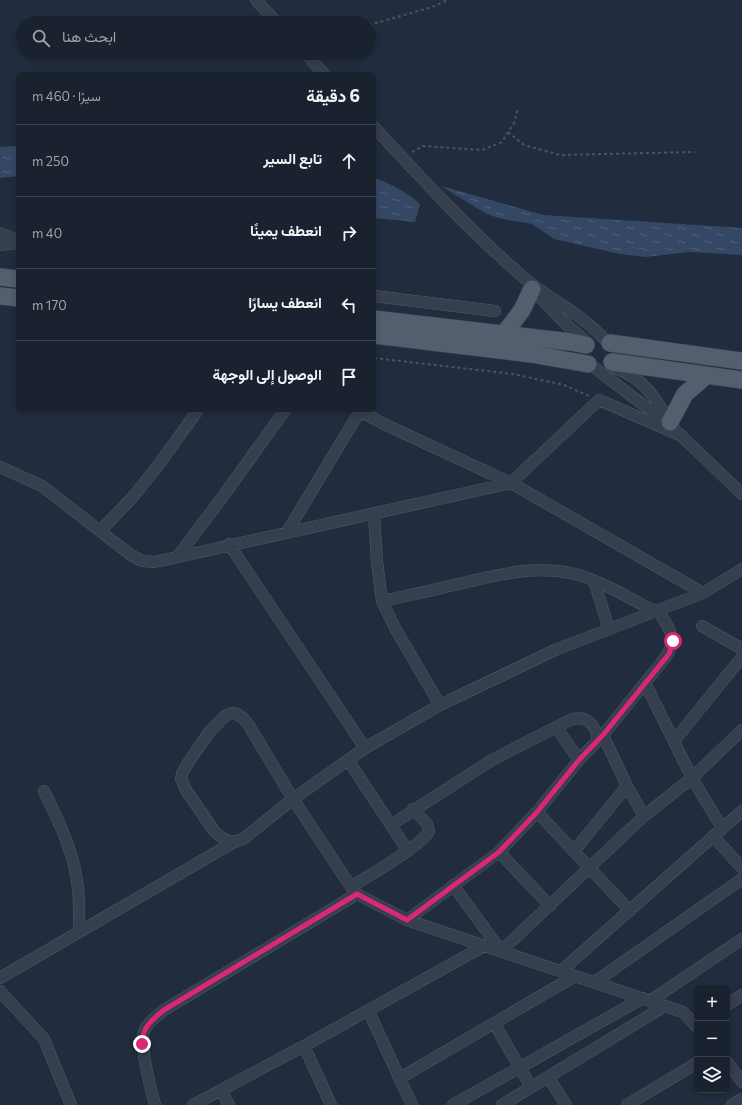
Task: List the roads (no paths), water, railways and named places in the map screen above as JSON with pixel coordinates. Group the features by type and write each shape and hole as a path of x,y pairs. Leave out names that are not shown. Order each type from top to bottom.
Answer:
{"main road":[{"path":"0,278 16,279"},
{"path":"504,334 522,310 528,283"},
{"path":"0,296 16,298"},
{"path":"376,319 571,342 597,343 742,361"},
{"path":"376,336 531,354 601,365 742,380"},
{"path":"597,343 584,354 585,359 601,365"},
{"path":"597,343 613,348 614,354 601,365"},
{"path":"670,424 685,394 706,376"}],"street":[{"path":"256,0 271,16"},
{"path":"311,60 322,72"},
{"path":"376,129 473,230 528,283 568,325 597,343"},
{"path":"0,233 16,239"},
{"path":"0,245 16,243"},
{"path":"528,283 588,323 597,343"},
{"path":"376,296 495,311"},
{"path":"601,365 670,424 742,494"},
{"path":"601,365 627,372 640,381 658,403 670,424"},
{"path":"0,467 42,486 131,555 142,561 155,562 229,544 374,514 511,483 599,400 682,436"},
{"path":"100,531 132,498 146,481 197,412"},
{"path":"178,556 284,412"},
{"path":"287,532 358,412"},
{"path":"363,412 511,483 703,593"},
{"path":"374,514 377,562 382,601 394,628 440,705"},
{"path":"229,544 365,748"},
{"path":"1,976 80,932 234,842 243,839 293,799 365,748 440,705 555,650 703,593 742,568"},
{"path":"382,601 505,573 556,571 575,574 594,581 657,611 670,630 673,641 669,654 537,812 499,852 407,920"},
{"path":"594,581 609,629"},
{"path":"702,626 742,648"},
{"path":"674,742 742,657"},
{"path":"645,683 692,778 722,828"},
{"path":"234,842 228,841 221,837 214,830 186,790 182,779 183,771 192,755 210,731 225,716 234,713 244,719 293,799 354,891 407,920 683,1012 694,1022"},
{"path":"391,824 492,760 556,726 577,717 586,719 594,727 644,816"},
{"path":"556,726 579,760"},
{"path":"502,951 644,816 692,778 742,730"},
{"path":"348,760 408,851"},
{"path":"574,851 627,786"},
{"path":"44,791 62,828 72,856 78,887 80,932"},
{"path":"155,1105 142,1044 143,1034 150,1021 164,1010 354,891 426,837 429,832 427,824 413,809"},
{"path":"561,971 742,811"},
{"path":"537,812 630,911"},
{"path":"713,836 742,868"},
{"path":"499,852 550,906"},
{"path":"595,982 742,879"},
{"path":"453,885 502,951"},
{"path":"454,1105 646,999 742,939"},
{"path":"193,1105 222,1091 484,946"},
{"path":"400,1078 576,976"},
{"path":"0,992 44,1039 71,1105"},
{"path":"730,1003 742,995"},
{"path":"502,1105 665,1006"},
{"path":"368,1010 412,1105"},
{"path":"494,1023 531,1087"},
{"path":"304,1046 332,1105"},
{"path":"627,1105 694,1065"},
{"path":"730,1066 742,1082"},
{"path":"548,1077 566,1105"},
{"path":"222,1091 230,1105"},
{"path":"732,1105 742,1099"}],"water":[{"path":"16,146 16,176 0,178 0,147"},
{"path":"376,179 398,189 420,204 415,222 376,218"},
{"path":"441,186 543,215 742,228 742,255 689,252 646,257 620,254 554,239 532,224 498,218 485,213"}]}
